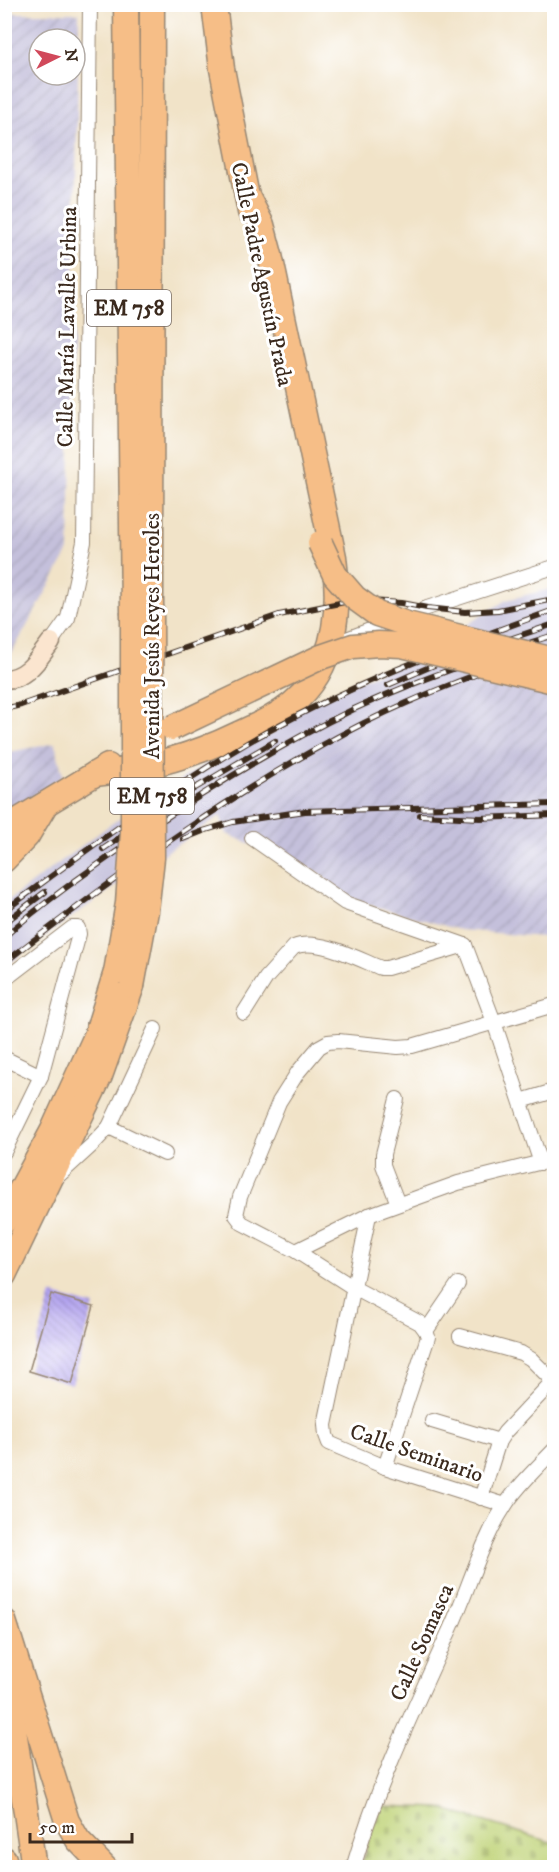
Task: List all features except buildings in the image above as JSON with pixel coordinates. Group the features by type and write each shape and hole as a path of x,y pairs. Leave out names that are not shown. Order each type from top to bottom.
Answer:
{"highway":[{"name":"Avenida Jesús Reyes Heroles","path":"126,4 142,609"},
{"name":"Avenida Jesús Reyes Heroles","path":"4,1275 100,1076 124,979 133,832 142,609 152,4"},
{"name":"Calle Padre Agustín Prada","path":"214,4 222,69 320,543 335,575 355,598 377,614 407,624 555,660"},
{"path":"95,774 137,769 174,759 219,743 271,718 292,704 310,685 319,673 331,645 337,593 334,557 270,255 262,225 247,196"},
{"path":"4,829 172,728 259,684 353,646 379,644 411,646 555,681"},
{"path":"4,860 27,836 45,805"},
{"name":"Avenida Jesús Reyes Heroles","path":"4,1221 52,1132 124,979"},
{"path":"4,1621 67,1821 78,1840 105,1868"},
{"path":"4,1660 34,1868"},
{"path":"4,1858 6,1868"}],"street":[{"name":"Calle María Lavalle Urbina","path":"51,642 68,618 84,542 90,4"},
{"path":"331,645 427,608 555,567"},
{"path":"4,679 12,679 28,671 51,642"},
{"path":"252,838 345,903 465,945"},
{"path":"4,980 72,928 78,928 79,934 41,1076 4,1152"},
{"path":"244,1013 266,978 294,948 301,945 309,944 331,949 381,968 387,968 465,945"},
{"path":"296,1251 369,1215 398,1204 458,1183 548,1161 521,1101 465,945"},
{"path":"386,1467 428,1338 426,1330 420,1323 354,1288 296,1251 242,1223 236,1215 240,1197 279,1102 298,1072 319,1047 328,1042 338,1041 398,1047 412,1046 555,1005"},
{"path":"50,1181 67,1169 109,1127 156,1029"},
{"path":"4,1058 41,1076"},
{"path":"521,1101 555,1091"},
{"path":"397,1099 383,1165 398,1204"},
{"path":"109,1127 165,1154"},
{"name":"Calle Seminario","path":"369,1215 325,1425 329,1443 386,1467 505,1505"},
{"path":"426,1330 458,1284"},
{"path":"460,1336 521,1353 554,1380 499,1441 481,1498"},
{"path":"432,1421 499,1441"},
{"name":"Calle Somasca","path":"353,1868 388,1765 452,1627 487,1541 505,1505 528,1477 555,1450"}],"shaded area":[{"path":"4,13 79,13 79,27 27,27 27,87 78,87 69,551 10,656 5,656"},
{"path":"554,588 554,655 391,717 220,816 35,943 5,968 5,903 111,824 227,750 304,705 421,654 506,600"},
{"path":"505,672 554,685 554,938 460,930 363,903 342,895 319,873 227,834 220,816 391,717"},
{"path":"55,743 63,776 40,795 5,816 5,753"}],"green space":[{"path":"383,1806 440,1808 554,1843 554,1867 361,1868 372,1828"}],"railway":[{"path":"4,709 279,615 355,600 401,603 465,612 498,610 554,599"},
{"path":"4,911 154,803 215,762 283,723 397,669 554,610"},
{"path":"388,685 441,662 554,624"},
{"path":"4,937 53,897 139,836 298,737 354,709 428,678 554,635"},
{"path":"4,963 179,834 317,748 411,701 554,646"},
{"path":"103,849 175,800 275,741"},
{"path":"183,839 233,822 305,811 554,804"},
{"path":"420,815 480,818 554,815"},
{"path":"4,923 45,892"}]}
